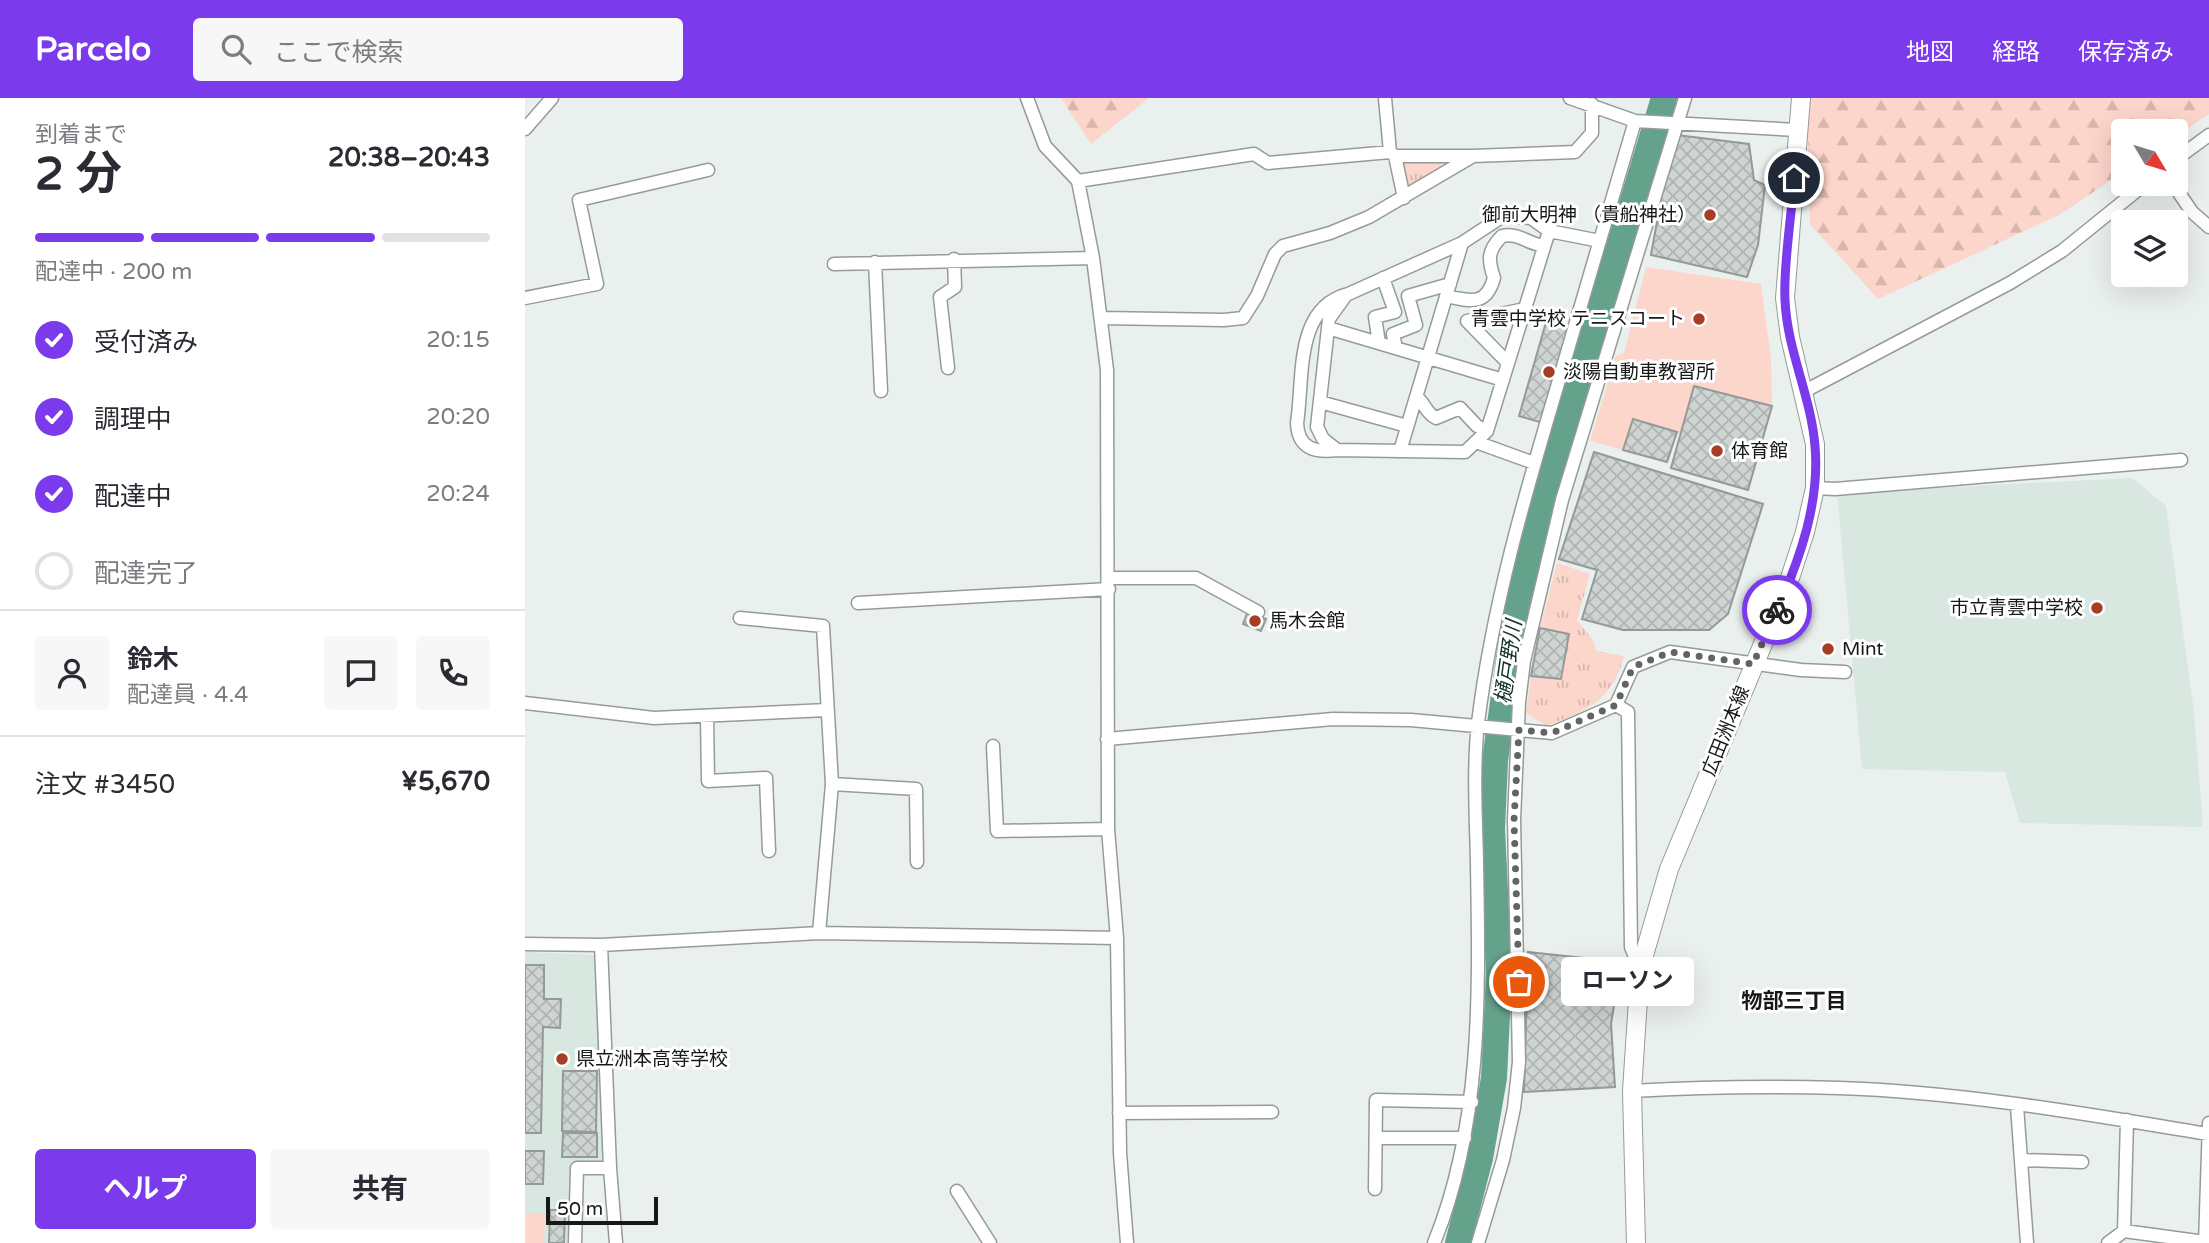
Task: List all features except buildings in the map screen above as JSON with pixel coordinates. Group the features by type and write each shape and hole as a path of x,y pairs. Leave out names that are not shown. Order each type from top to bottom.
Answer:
{"main road":[{"name":"広田洲本線","path":"1636,1243 1632,1090 1640,969 1669,869 1788,584 1805,532 1815,488 1815,444 1790,337 1785,298 1801,98"}],"street":[{"path":"525,129 552,98"},
{"path":"1027,98 1045,146 1078,181 1093,258 1107,370 1108,829 1117,937 1119,1113 1127,1243"},
{"path":"1385,98 1392,154 1404,198"},
{"path":"1570,98 1635,121 1798,130"},
{"path":"1478,1243 1503,1160 1514,1108 1519,1062 1514,820 1524,661 1562,500 1685,98"},
{"path":"1078,181 1254,154 1268,163 1392,154 1473,156 1574,152 1592,133 1592,104"},
{"path":"1434,1243 1448,1208 1472,1101 1476,1023 1478,727 1500,587 1635,121"},
{"path":"2188,150 2209,135"},
{"path":"1101,318 1243,318 1257,296 1275,254 1283,246 1348,227 1404,198 1473,156"},
{"path":"525,298 597,284 579,200 708,170"},
{"path":"1803,392 2010,283 2062,251 2130,196"},
{"path":"2181,196 2192,212 2209,227"},
{"path":"1549,231 1487,431 1465,452 1318,452 1305,446 1298,437 1297,423 1309,328 1329,299 1349,293 1462,243 1503,216 1531,218 1542,223 1549,231 1600,241"},
{"path":"1397,348 1393,334 1416,325 1408,296 1448,290 1469,303 1480,301 1487,295 1494,278 1488,260 1490,251 1502,236 1522,237 1532,244 1544,246"},
{"path":"1400,451 1462,243"},
{"path":"834,264 954,259 1093,258"},
{"path":"948,369 940,297 955,287 954,259"},
{"path":"874,262 881,391"},
{"path":"1379,343 1375,317 1395,312 1383,278"},
{"path":"1336,450 1323,439 1317,427 1319,402 1329,319 1349,293"},
{"path":"1509,363 1467,321 1525,309"},
{"path":"1328,328 1503,380"},
{"path":"1416,397 1421,400 1428,414 1436,418 1460,408 1477,426 1487,431"},
{"path":"1319,402 1407,426"},
{"path":"1476,442 1534,463"},
{"path":"1815,488 1835,489 2181,460"},
{"path":"858,603 1196,578 1258,612"},
{"path":"740,618 823,626 832,785 819,933"},
{"path":"1107,739 1333,719 1411,720 1552,733 1616,705 1633,667 1670,652 1753,664 1845,672"},
{"path":"525,703 655,718 827,710"},
{"path":"1616,705 1628,712 1632,817 1630,947 1640,969"},
{"path":"707,716 708,781 765,778 769,851"},
{"path":"993,746 997,831 1108,829"},
{"path":"832,785 916,789 917,862"},
{"path":"525,944 601,945 819,933 1117,937"},
{"path":"601,945 610,1168 616,1243"},
{"path":"1632,1090 1712,1086 1841,1088 2208,1128 2205,1243 2124,1231 2108,1243"},
{"path":"1375,1189 1377,1100 1472,1101"},
{"path":"2017,1106 2027,1243"},
{"path":"1119,1113 1272,1112"},
{"path":"2124,1231 2127,1120"},
{"path":"1376,1138 1465,1138"},
{"path":"2021,1160 2082,1162"},
{"path":"575,1243 577,1168 610,1168"},
{"path":"957,1191 990,1243"}],"shaded area":[{"path":"2132,478 2166,506 2194,712 2203,827 2020,823 2005,772 1862,769 1837,493"},
{"name":"県立洲本高等学校","path":"525,952 597,955 603,1163 573,1163 571,1243 525,1243"}],"green space":[{"path":"1061,98 1149,98 1091,144"},
{"path":"1807,98 2209,98 2209,114 2188,128 2188,119 2111,119 2111,180 2059,215 1878,299 1810,224"},
{"path":"1458,161 1407,188 1402,162"},
{"path":"1646,267 1761,284 1771,359 1772,406 1694,386 1680,434 1634,419 1623,450 1590,441 1616,356 1624,353"},
{"path":"1557,563 1590,574 1577,620 1594,642 1596,651 1624,656 1613,684 1605,694 1586,709 1547,726 1526,713 1531,676 1561,678 1569,634 1540,628"},
{"path":"525,1213 545,1213 544,1243 525,1243"}],"waterway":[{"name":"樋戸野川","path":"1458,1243 1480,1158 1494,1078 1499,974 1492,829 1495,761 1516,607 1555,458 1664,98"}],"way so far":[{"path":"1519,982 1514,863 1515,775 1519,730 1552,733 1616,705 1633,667 1670,652 1753,664 1777,610"}],"place":[{"name":"御前大明神 （貴船神社）","path":"1710,215"},
{"name":"青雲中学校 テニスコート","path":"1699,319"},
{"name":"淡陽自動車教習所","path":"1549,372"},
{"name":"体育館","path":"1717,451"},
{"name":"市立青雲中学校","path":"2097,608"},
{"name":"馬木会館","path":"1255,621"},
{"name":"Mint","path":"1828,649"},
{"name":"ローソン","path":"1519,982"},
{"name":"県立洲本高等学校","path":"562,1059"}],"district":[{"name":"物部三丁目","path":"1794,1001"}],"route":[{"path":"1777,610 1805,532 1815,488 1815,444 1790,337 1785,298 1794,178"}]}
